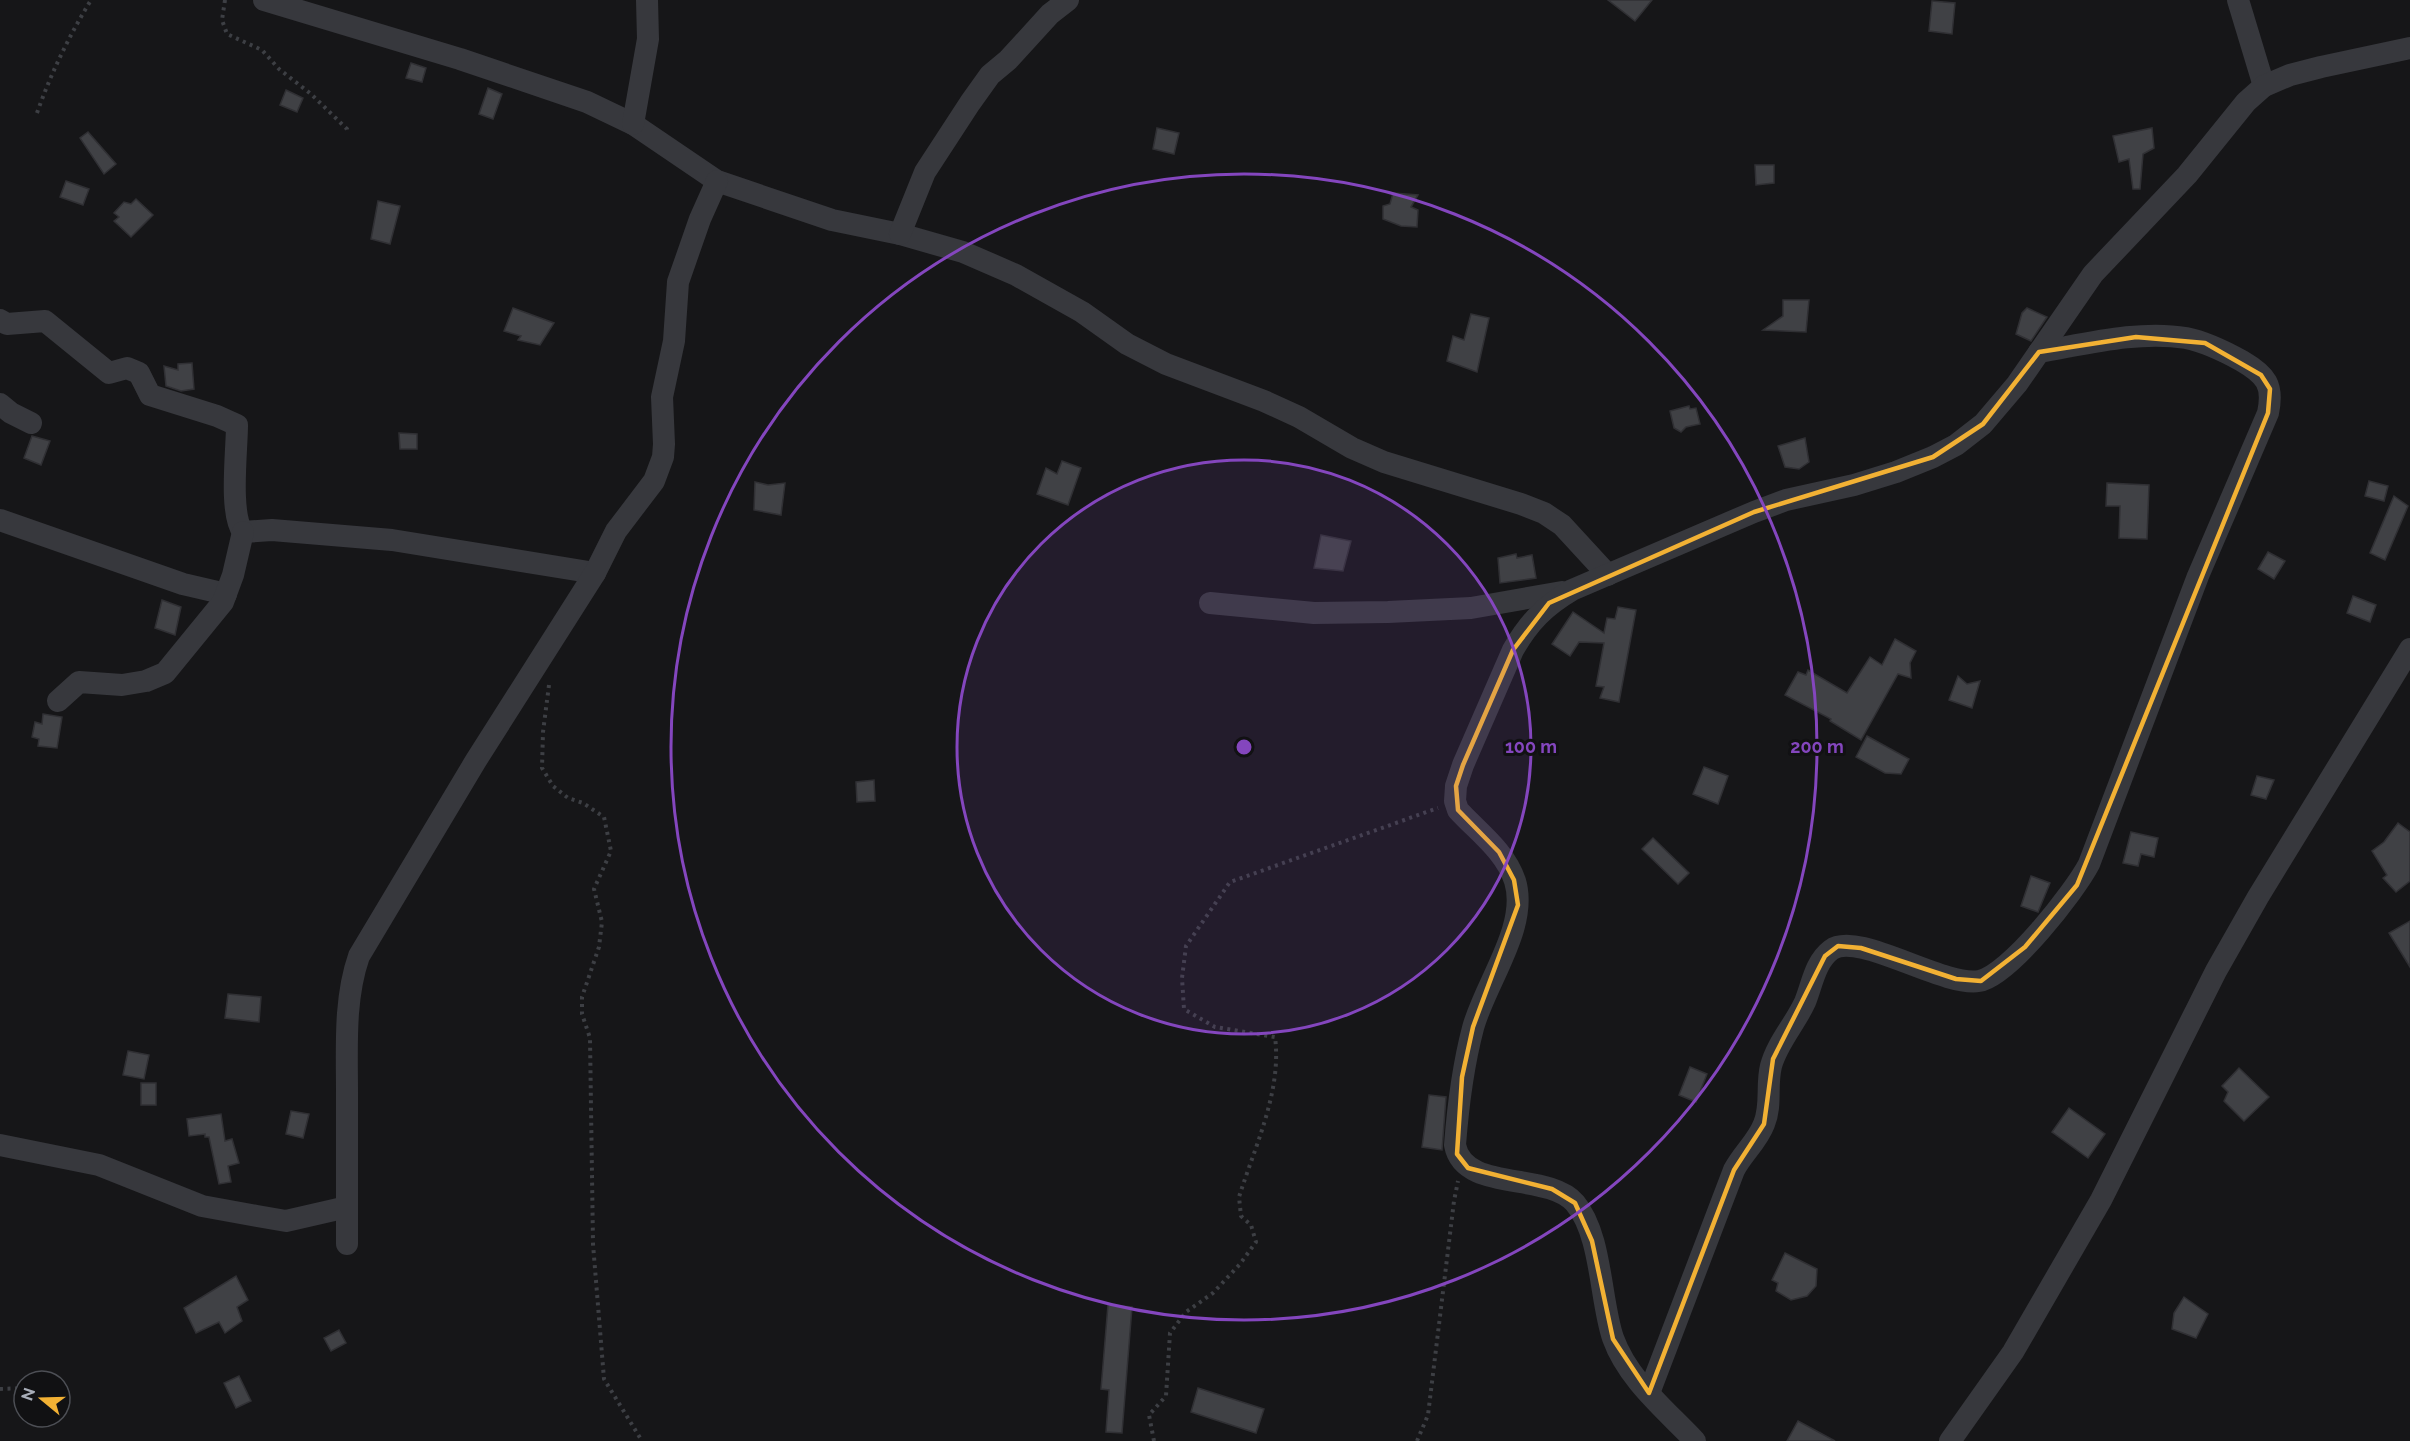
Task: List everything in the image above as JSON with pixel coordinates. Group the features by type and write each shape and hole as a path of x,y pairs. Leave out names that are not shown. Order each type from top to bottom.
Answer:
{"street":[{"path":"264,0 519,78 587,102 633,124 717,181 832,220 900,234 963,252 1016,275 1082,312 1127,344 1156,359 1264,401 1299,417 1363,453 1384,462 1544,513 1562,525 1608,575"},
{"path":"633,124 648,39 647,0"},
{"path":"900,234 925,172 990,75 1008,60 1050,14 1068,0"},
{"path":"2238,0 2264,86"},
{"path":"1695,1441 1649,1393 1628,1367 1613,1339 1592,1241 1586,1222 1575,1203 1568,1196 1552,1189 1481,1173 1462,1163 1457,1154 1455,1145 1462,1077 1468,1051 1480,1005 1511,935 1518,905 1514,880 1509,868 1490,840 1458,810 1455,801 1456,786 1513,650 1523,633 1549,603 1572,590 1723,524 1786,500 1854,485 1933,457 1956,445 1983,424 2016,384 2093,274 2187,175 2246,102 2264,86 2290,75 2410,48"},
{"path":"347,1244 348,1020 353,974 359,956 475,762 595,573 616,531 654,481 664,444 662,398 674,341 678,282 700,219 717,181"},
{"path":"0,320 7,324 45,321 109,373 127,368 139,374 150,395 217,416 237,425 234,478 238,525 243,532 233,575 223,602 165,672 146,681 122,685 79,682 58,701"},
{"path":"1649,1393 1734,1170 1753,1145 1764,1124 1773,1059 1804,1004 1818,966 1825,956 1838,946 1861,948 1956,979 1981,981 1992,976 2025,947 2083,876 2198,576 2268,413 2270,389 2261,375 2248,365 2205,343 2186,338 2136,337 2039,352"},
{"path":"0,404 11,413 31,423"},
{"path":"0,520 183,584 226,594"},
{"path":"243,532 272,530 392,540 595,573"},
{"path":"1210,603 1314,613 1388,612 1471,608 1572,590"},
{"path":"1950,1441 2013,1352 2101,1200 2216,971 2247,916 2410,649"},
{"path":"0,1145 99,1165 202,1206 246,1214 286,1221 347,1208"}],"path":[{"path":"37,113 50,76 91,0"},
{"path":"225,0 222,20 227,34 262,50 279,69 311,94 347,129 348,134"},
{"path":"535,668 549,685 545,701 542,768 553,786 568,798 604,817 611,851 594,889 602,922 598,947 582,997 582,1014 590,1038 593,1253 604,1378 642,1441"},
{"path":"1154,1441 1149,1415 1166,1396 1170,1333 1186,1312 1213,1293 1240,1264 1256,1242 1251,1225 1241,1216 1239,1197 1273,1089 1277,1052 1275,1037 1215,1027 1184,1009 1182,978 1186,946 1230,882 1455,801"},
{"path":"1418,1441 1428,1415 1454,1201 1462,1163"}],"highlighted area":[{"path":"2136,337 2205,343 2261,375 2270,389 2268,413 2077,885 2025,947 1981,981 1956,979 1861,948 1838,946 1825,956 1773,1059 1764,1124 1734,1170 1649,1393 1613,1339 1592,1241 1575,1203 1552,1189 1468,1168 1457,1154 1462,1077 1473,1027 1518,905 1514,880 1499,852 1458,810 1456,786 1463,765 1513,650 1549,603 1754,512 1933,457 1983,424 2039,352"}],"building":[{"path":"1608,0 1652,0 1635,21"},
{"path":"1932,1 1955,3 1952,34 1929,31"},
{"path":"411,63 426,68 422,82 406,78"},
{"path":"488,88 502,94 493,119 479,114"},
{"path":"286,90 303,98 297,112 280,105"},
{"path":"1157,128 1179,133 1174,154 1153,149"},
{"path":"2152,128 2154,148 2143,154 2140,189 2133,189 2129,159 2119,162 2113,136"},
{"path":"88,132 116,164 104,174 80,138"},
{"path":"1755,165 1774,165 1774,183 1756,185"},
{"path":"66,181 89,189 83,205 60,197"},
{"path":"1393,193 1418,195 1411,207 1418,210 1417,227 1401,226 1383,219 1383,206 1390,204"},
{"path":"136,199 153,215 131,237 114,221 119,217 114,213 124,202 131,204"},
{"path":"378,201 400,206 390,244 371,239"},
{"path":"1783,300 1809,300 1806,332 1763,330 1783,316"},
{"path":"513,308 554,323 540,345 518,340 521,336 504,331"},
{"path":"2027,308 2047,317 2031,341 2016,334 2022,313"},
{"path":"1471,314 1489,318 1477,372 1447,361 1453,336 1464,340"},
{"path":"192,363 194,389 181,391 166,386 164,366 178,370 178,364"},
{"path":"1689,406 1690,409 1696,408 1700,424 1686,427 1681,432 1674,428 1670,411"},
{"path":"399,433 417,434 417,449 400,449"},
{"path":"32,436 50,441 41,465 24,458"},
{"path":"1805,438 1809,462 1799,469 1785,467 1778,446"},
{"path":"1062,461 1081,468 1068,505 1037,494 1046,468 1057,474"},
{"path":"2369,481 2388,486 2384,501 2365,496"},
{"path":"755,482 768,485 785,483 781,515 754,510"},
{"path":"2107,483 2149,485 2147,539 2119,538 2120,506 2106,506"},
{"path":"2394,496 2408,506 2385,560 2370,553"},
{"path":"1321,535 1351,541 1343,571 1314,568"},
{"path":"2268,552 2285,561 2274,579 2258,569"},
{"path":"1516,554 1517,558 1532,555 1536,578 1500,583 1498,558"},
{"path":"2353,596 2376,605 2370,622 2347,613"},
{"path":"162,600 181,607 175,635 155,628"},
{"path":"1618,607 1636,610 1619,702 1600,698 1604,687 1596,686 1604,643 1579,642 1570,656 1552,644 1573,612 1604,633 1607,618 1615,619"},
{"path":"1895,639 1916,651 1910,663 1911,678 1898,674 1861,740 1830,721 1831,719 1785,695 1798,672 1806,675 1808,670 1847,693 1870,657 1882,665"},
{"path":"1958,676 1967,684 1980,681 1972,708 1949,700"},
{"path":"43,714 62,717 57,748 38,746 39,739 32,737 35,722 42,724"},
{"path":"1867,736 1909,759 1901,774 1885,773 1856,757"},
{"path":"1704,767 1728,776 1718,804 1693,794"},
{"path":"2257,776 2274,780 2266,799 2251,795"},
{"path":"874,780 875,801 857,802 856,782"},
{"path":"2398,823 2410,832 2410,881 2396,892 2383,878 2387,875 2372,851 2384,842"},
{"path":"2131,832 2158,838 2154,857 2141,854 2138,866 2123,863"},
{"path":"1653,838 1689,873 1678,884 1642,849"},
{"path":"2031,876 2050,883 2038,912 2021,906"},
{"path":"2410,921 2410,967 2389,933"},
{"path":"228,994 261,997 259,1022 225,1018"},
{"path":"128,1051 149,1055 144,1079 123,1075"},
{"path":"1690,1067 1707,1074 1696,1102 1679,1095"},
{"path":"2239,1068 2269,1097 2244,1121 2224,1101 2228,1092 2222,1086"},
{"path":"141,1083 156,1083 156,1105 141,1105"},
{"path":"1429,1095 1446,1097 1442,1150 1422,1147"},
{"path":"2069,1108 2105,1134 2088,1158 2052,1132"},
{"path":"291,1111 309,1114 303,1138 286,1134"},
{"path":"221,1114 225,1141 232,1139 239,1163 228,1166 231,1182 219,1184 209,1137 205,1137 205,1134 189,1136 187,1119"},
{"path":"1785,1253 1817,1269 1816,1286 1807,1296 1791,1300 1776,1291 1778,1283 1772,1280"},
{"path":"236,1276 248,1300 237,1307 242,1321 225,1333 219,1322 196,1333 184,1308"},
{"path":"2184,1297 2208,1314 2196,1338 2172,1329 2174,1313"},
{"path":"1108,1305 1132,1307 1122,1433 1106,1432 1109,1390 1101,1389"},
{"path":"339,1330 346,1343 331,1351 324,1338"},
{"path":"239,1376 251,1401 236,1408 224,1383"},
{"path":"1198,1388 1264,1409 1256,1433 1191,1412"},
{"path":"1798,1421 1835,1441 1787,1441"}]}
